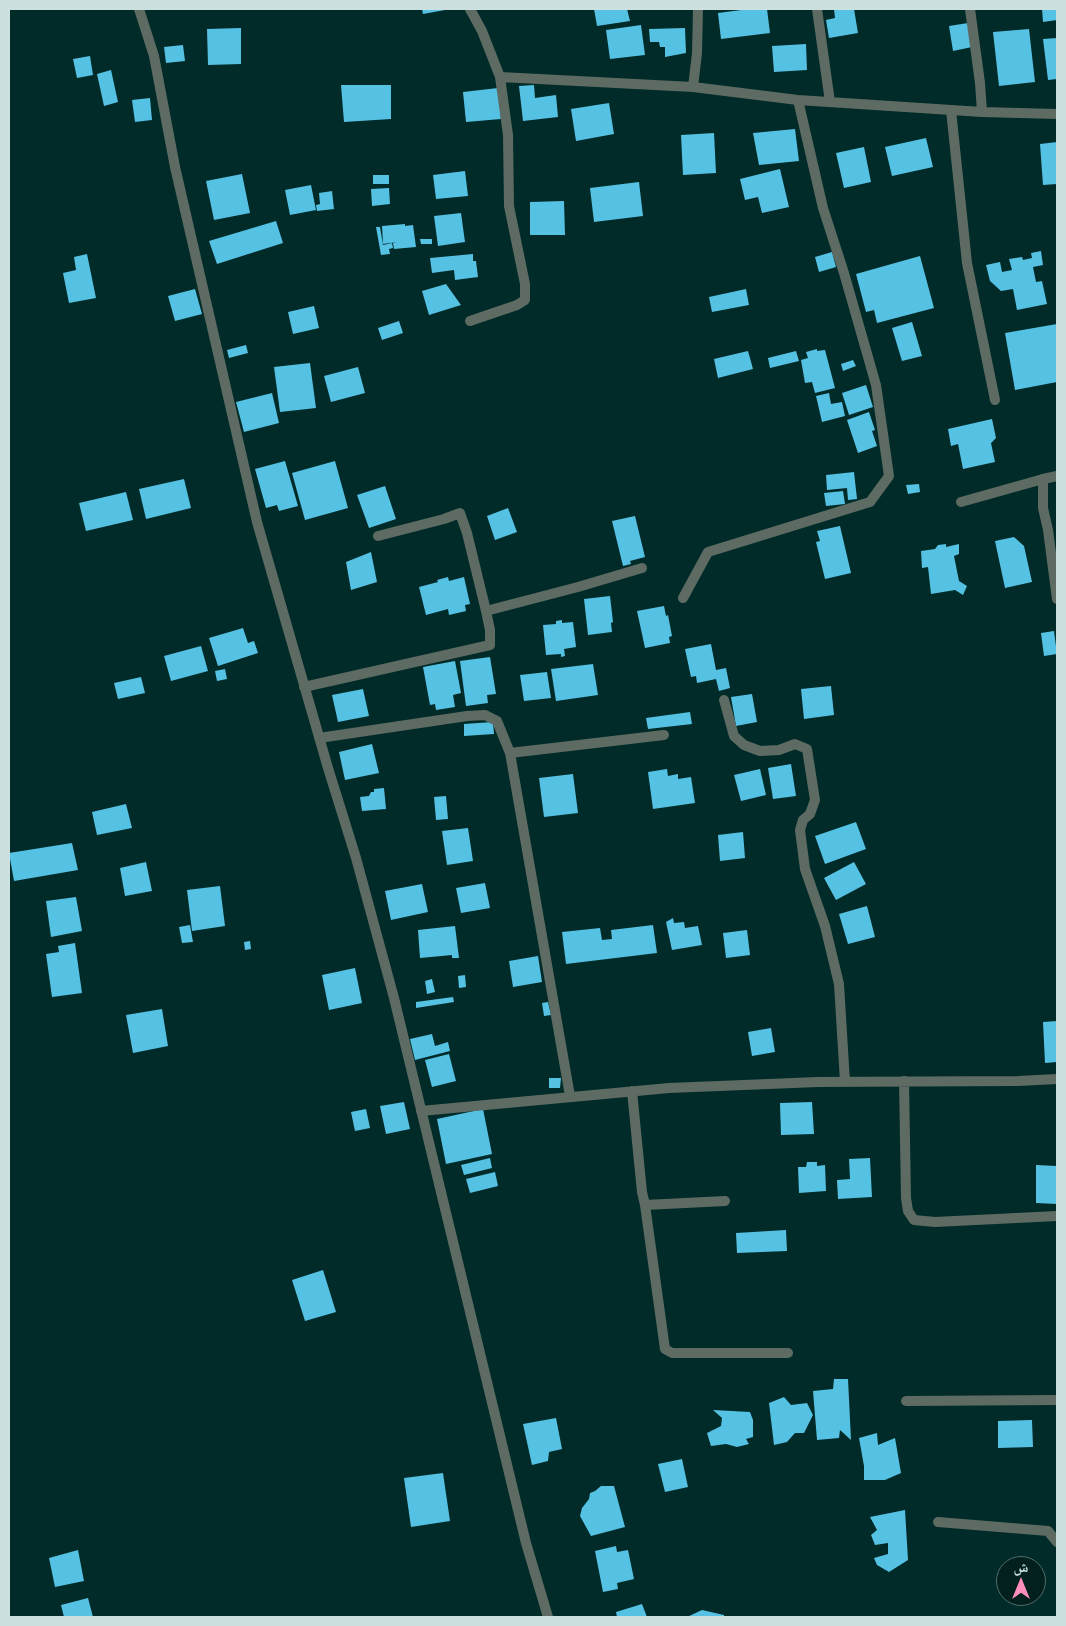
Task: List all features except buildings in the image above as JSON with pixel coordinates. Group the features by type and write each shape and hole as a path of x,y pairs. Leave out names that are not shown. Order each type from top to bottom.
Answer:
{"street":[{"path":"139,9 154,56 175,167 257,522 361,876 394,998 526,1543 548,1617"},
{"path":"470,9 482,31 500,77 508,134 509,206 525,284 524,300 518,305 470,321"},
{"path":"693,87 697,53 698,9"},
{"path":"817,9 830,102"},
{"path":"970,9 982,112"},
{"path":"500,77 693,87 798,100 982,112 1057,114"},
{"path":"683,598 708,552 870,502 889,476 876,385 823,208 798,100"},
{"path":"951,110 967,263 995,400"},
{"path":"961,502 1057,476"},
{"path":"1043,479 1043,508 1048,530 1057,599"},
{"path":"304,687 490,645 490,630 486,611 467,533 460,513 378,536"},
{"path":"486,611 642,568"},
{"path":"724,700 734,736 744,745 760,751 779,750 795,744 807,749 815,800 810,814 803,820 800,830 806,869 825,926 840,984 845,1082"},
{"path":"319,738 467,716 485,715 497,721 510,754 570,1096"},
{"path":"510,754 664,735"},
{"path":"422,1111 679,1087 1057,1079"},
{"path":"904,1081 906,1198 908,1211 914,1220 935,1222 1057,1216"},
{"path":"632,1091 642,1192 665,1349 672,1353 788,1353"},
{"path":"645,1205 726,1201"},
{"path":"906,1401 1057,1400"},
{"path":"938,1522 1048,1531 1057,1542"}]}
